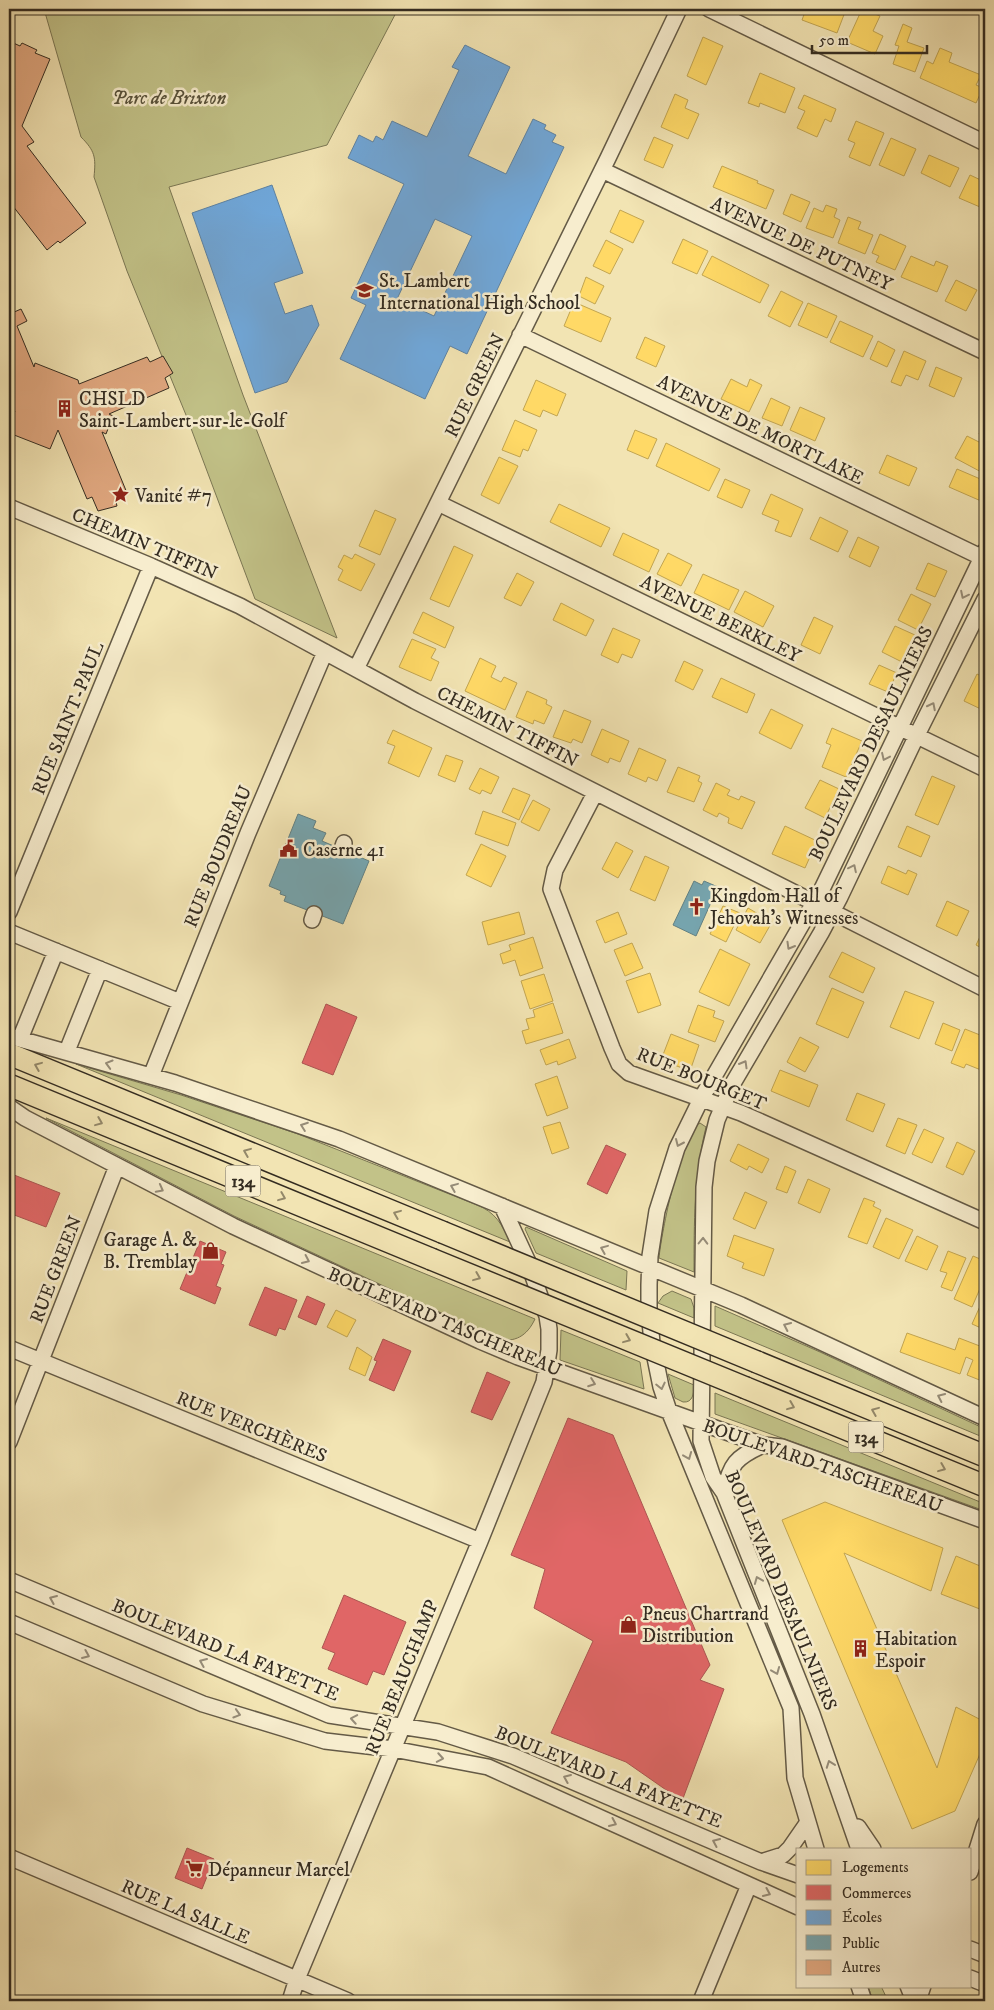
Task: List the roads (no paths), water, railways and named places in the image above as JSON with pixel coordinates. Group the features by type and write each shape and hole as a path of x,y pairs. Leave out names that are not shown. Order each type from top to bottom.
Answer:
{"highway":[{"name":"134","path":"12,1043 442,1232 985,1456"},
{"name":"BOULEVARD TASCHEREAU","path":"9,1085 985,1486"}],"street":[{"name":"RUE GREEN","path":"356,670 602,170 679,9"},
{"path":"709,9 985,142"},
{"name":"AVENUE DE PUTNEY","path":"602,170 985,352"},
{"name":"AVENUE DE MORTLAKE","path":"520,335 984,556"},
{"name":"AVENUE BERKLEY","path":"438,503 985,769"},
{"name":"CHEMIN TIFFIN","path":"9,507 152,566 240,606 356,670 985,990"},
{"name":"BOULEVARD DESAULNIERS","path":"816,1848 795,1778 791,1708 669,1411 661,1387 652,1343 649,1310 649,1268 662,1190 677,1148 701,1099 814,903 984,556"},
{"name":"RUE SAINT-PAUL","path":"9,912 152,566"},
{"name":"BOULEVARD DESAULNIERS","path":"860,1848 812,1714 724,1493 713,1477 704,1454 702,1423 705,1176 711,1139 722,1106 732,1085 832,912 985,598"},
{"name":"RUE BOUDREAU","path":"151,1076 248,833 325,652"},
{"name":"RUE BOURGET","path":"594,792 553,875 551,884 552,896 619,1064 629,1073 722,1106 985,1222"},
{"path":"9,932 180,1002"},
{"path":"56,952 12,1043 67,1051 151,1076 316,1130 741,1305 985,1418"},
{"path":"67,1051 100,969"},
{"name":"BOULEVARD TASCHEREAU","path":"9,1107 25,1118 186,1203 274,1246 461,1332 546,1367 763,1445 782,1447 985,1520"},
{"name":"RUE GREEN","path":"9,1442 117,1166"},
{"name":"RUE BEAUCHAMP","path":"290,2001 392,1749 541,1392 549,1341 547,1316 528,1262 502,1206"},
{"name":"RUE VERCHÈRES","path":"9,1348 480,1541"},
{"path":"724,1493 728,1474 734,1464 744,1454 763,1445"},
{"name":"BOULEVARD LA FAYETTE","path":"9,1580 329,1714 438,1732 513,1756 761,1862 796,1874"},
{"name":"BOULEVARD LA FAYETTE","path":"9,1622 203,1704 325,1741 392,1749 488,1767 796,1906"},
{"path":"847,1810 872,1848"},
{"path":"761,1862 783,1855 808,1822"},
{"path":"970,1848 985,1824"},
{"path":"972,1866 985,1824"},
{"name":"RUE LA SALLE","path":"9,1857 348,2001"},
{"path":"701,2001 749,1885"},
{"path":"972,1950 985,1955"},
{"path":"972,1979 985,1984"},
{"path":"860,1988 864,2001"},
{"path":"909,1988 914,2001"},
{"path":"918,2001 922,1988"}],"place":[{"name":"St. Lambert International High School","path":"365,291"},
{"name":"CHSLD Saint-Lambert-sur-le-Golf","path":"65,409"},
{"name":"Vanité #7","path":"121,495"},
{"name":"Caserne 41","path":"289,849"},
{"name":"Kingdom Hall of Jehovah's Witnesses","path":"696,906"},
{"name":"Garage A. & B. Tremblay","path":"211,1250"},
{"name":"Pneus Chartrand Distribution","path":"628,1624"},
{"name":"Habitation Espoir","path":"861,1649"},
{"name":"Dépanneur Marcel","path":"194,1869"}],"park label":[{"name":"Parc de Brixton","path":"169,97"}]}
